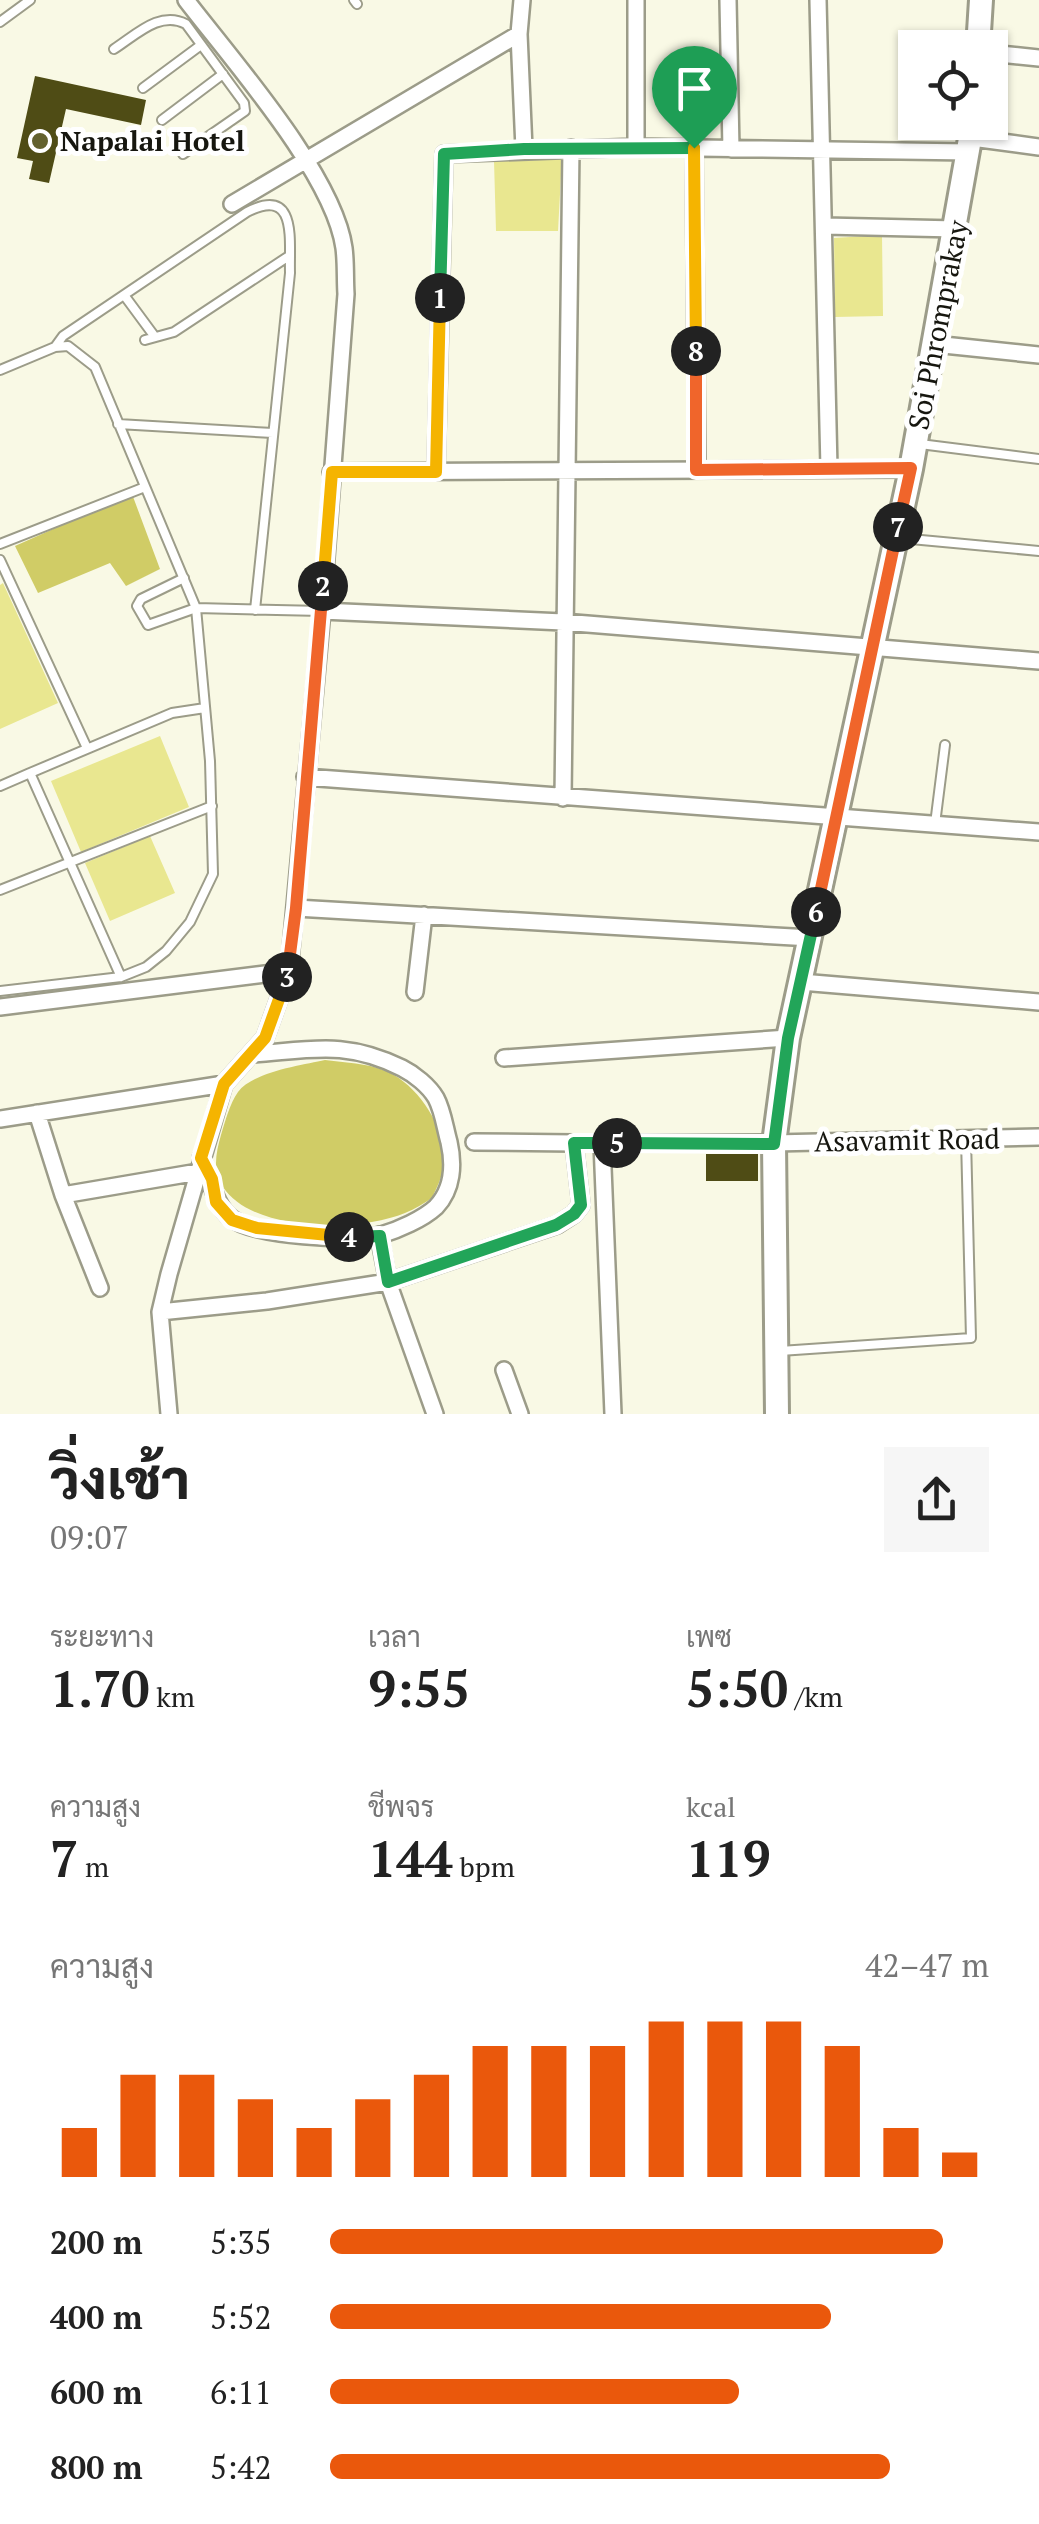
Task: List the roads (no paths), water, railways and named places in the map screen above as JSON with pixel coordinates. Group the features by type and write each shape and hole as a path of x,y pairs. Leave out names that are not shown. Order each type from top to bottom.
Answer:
{"street":[{"path":"169,1414 160,1312 224,1084 265,1038 289,971 346,294 344,245 306,159 186,0"},
{"path":"522,0 518,34 524,149"},
{"path":"636,0 636,147"},
{"path":"728,0 730,148"},
{"path":"818,0 829,468"},
{"path":"979,30 981,0"},
{"path":"232,204 518,34"},
{"path":"1008,55 1039,58"},
{"path":"436,472 444,154 571,148 820,148 941,140"},
{"name":"Soi Phromprakay","path":"777,1414 774,1144 788,1038 916,444 971,140"},
{"path":"986,140 1039,147"},
{"path":"563,798 571,148"},
{"path":"694,148 696,470"},
{"path":"825,226 956,229"},
{"path":"934,344 1039,355"},
{"path":"332,472 911,468"},
{"path":"322,611 563,622 1039,661"},
{"path":"306,777 1039,832"},
{"path":"296,908 810,938"},
{"path":"415,992 424,916"},
{"path":"0,1007 289,971"},
{"path":"800,982 1039,1002"},
{"path":"504,1058 788,1038"},
{"path":"200,1165 212,1179 216,1202 232,1220 257,1228 342,1238 380,1236 410,1223 436,1206 450,1182 452,1157 435,1097 413,1074 365,1052 343,1048 252,1054"},
{"path":"0,1119 224,1084"},
{"path":"36,1113 100,1288"},
{"name":"Asavamit Road","path":"474,1142 774,1144 1039,1137"},
{"path":"160,1312 268,1301 388,1282 556,1225 581,1205 574,1143"},
{"path":"602,1143 613,1414"},
{"path":"64,1195 200,1165"},
{"path":"380,1236 388,1282 435,1414"},
{"path":"504,1370 520,1414"}],"lane":[{"path":"0,22 30,0"},
{"path":"114,49 163,18 175,18 186,24 244,104 245,110 183,154"},
{"path":"143,88 201,45"},
{"path":"162,120 222,74"},
{"path":"55,347 63,336 263,204 281,208 289,222 290,256 255,610"},
{"path":"124,295 150,339 174,332 290,256"},
{"path":"0,370 55,347 68,346 94,366 184,578 196,608 212,806 213,874 190,922 166,951 146,967 121,977 0,991"},
{"path":"118,424 273,433"},
{"path":"916,444 1039,458"},
{"path":"0,544 145,487"},
{"path":"896,537 1039,551"},
{"path":"0,560 3,575 87,748"},
{"path":"184,578 141,599 140,616 148,625 196,608 322,611"},
{"path":"0,786 172,713 205,708"},
{"path":"934,824 946,744"},
{"path":"30,773 121,977"},
{"path":"0,890 212,806"},
{"path":"776,1351 971,1338 966,1139"}],"place":[{"name":"Napalai Hotel","path":"40,141"}]}
